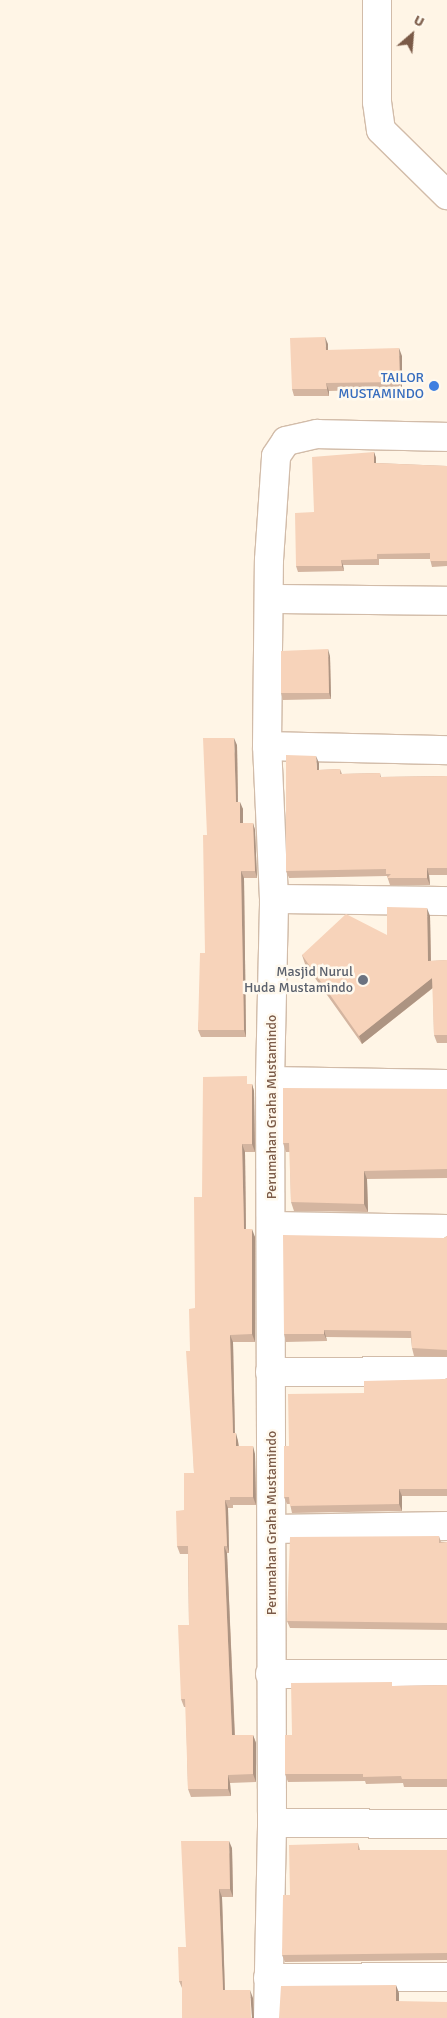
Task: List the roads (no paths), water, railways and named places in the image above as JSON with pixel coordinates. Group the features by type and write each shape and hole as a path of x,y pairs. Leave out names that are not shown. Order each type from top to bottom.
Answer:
{"street":[{"path":"376,0 377,102 381,130 447,195"},
{"name":"Perumahan Graha Mustamindo","path":"268,2018 272,1823 270,1674 273,1529 270,1372 272,1226 270,1081 274,899 267,746 269,599 276,456 286,441 317,434 447,437"},
{"path":"269,599 447,602"},
{"path":"267,746 447,750"},
{"path":"274,899 447,902"},
{"path":"270,1081 447,1084"},
{"path":"272,1226 447,1229"},
{"path":"270,1372 447,1371"},
{"path":"273,1529 447,1526"},
{"path":"270,1674 447,1674"},
{"path":"272,1823 447,1824"},
{"path":"268,1978 447,1977"}],"place":[{"name":"TAILOR MUSTAMINDO","path":"434,386"},
{"name":"Masjid Nurul Huda Mustamindo","path":"363,980"}]}
